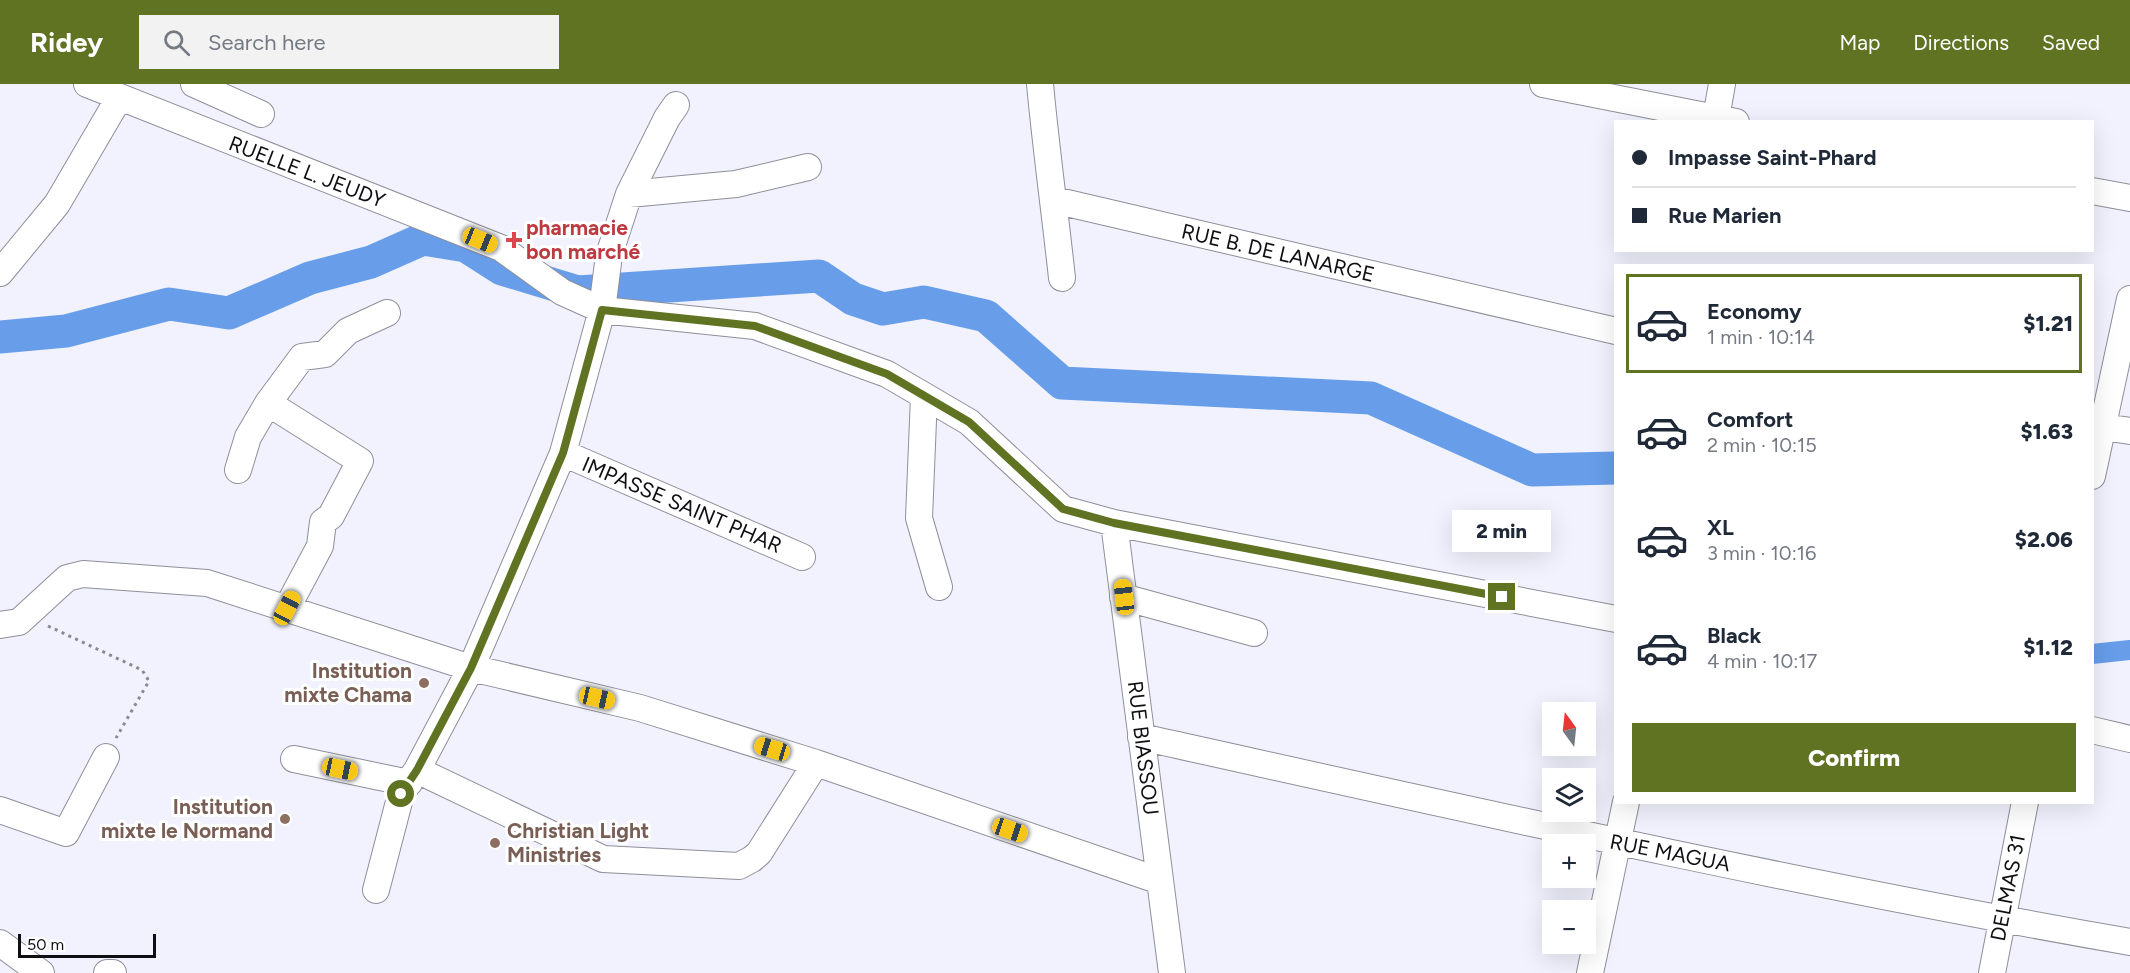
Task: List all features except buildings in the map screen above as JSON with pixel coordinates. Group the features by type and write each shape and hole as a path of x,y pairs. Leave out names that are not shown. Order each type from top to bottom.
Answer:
{"street":[{"name":"RUELLE L. JEUDY","path":"87,84 501,248 562,292 602,310 755,326 887,374 969,422 1063,509 1114,523 1614,619"},
{"path":"194,84 261,114"},
{"path":"1040,84 1062,278"},
{"path":"1543,84 1726,120 1722,84"},
{"path":"0,273 57,204 119,98"},
{"path":"376,890 401,794 413,777 471,668 563,453 602,310 609,255 629,194 667,118 676,105"},
{"path":"629,194 736,184 808,167"},
{"path":"2094,191 2130,198"},
{"name":"RUE B. DE LANARGE","path":"1054,200 1614,331"},
{"path":"2094,467 2130,298"},
{"path":"238,470 248,437 268,403 302,357 325,354 348,331 387,314"},
{"path":"924,396 919,518 939,587"},
{"path":"268,403 360,460 331,516 323,522 320,546 287,608"},
{"path":"2103,427 2130,431"},
{"name":"IMPASSE SAINT PHAR","path":"563,453 802,557"},
{"name":"RUE BIASSOU","path":"1114,523 1160,881 1179,971"},
{"path":"0,625 19,622 67,578 83,574 207,583 471,668 639,708 816,763 1160,881"},
{"path":"1124,597 1254,633"},
{"path":"2094,731 2130,740"},
{"name":"RUE MAGUA","path":"1142,737 1616,842 2002,920 2130,942"},
{"path":"0,810 66,833 106,757"},
{"path":"294,759 413,777 603,859 739,866 759,853 816,763"},
{"path":"1590,973 1626,804"},
{"name":"DELMAS 31","path":"1992,973 2025,804"},
{"path":"0,943 41,973"}],"path":[{"path":"25,615 142,670 149,681 106,757"}],"waterway":[{"path":"0,337 66,331 169,304 229,313 310,278 371,262 423,239 466,246 502,269 578,292 819,276 853,299 883,309 924,302 986,316 1062,383 1371,398 1532,470 1614,468"},
{"path":"2094,654 2130,650"}],"place":[{"name":"pharmacie bon marché","path":"514,240"},
{"name":"Institution mixte Chama","path":"424,683"},
{"name":"Institution mixte le Normand","path":"285,819"},
{"name":"Christian Light Ministries","path":"495,843"}],"route":[{"path":"401,794 417,770 471,668 563,453 602,310 755,326 887,374 969,422 1063,509 1114,523 1502,597"}]}
